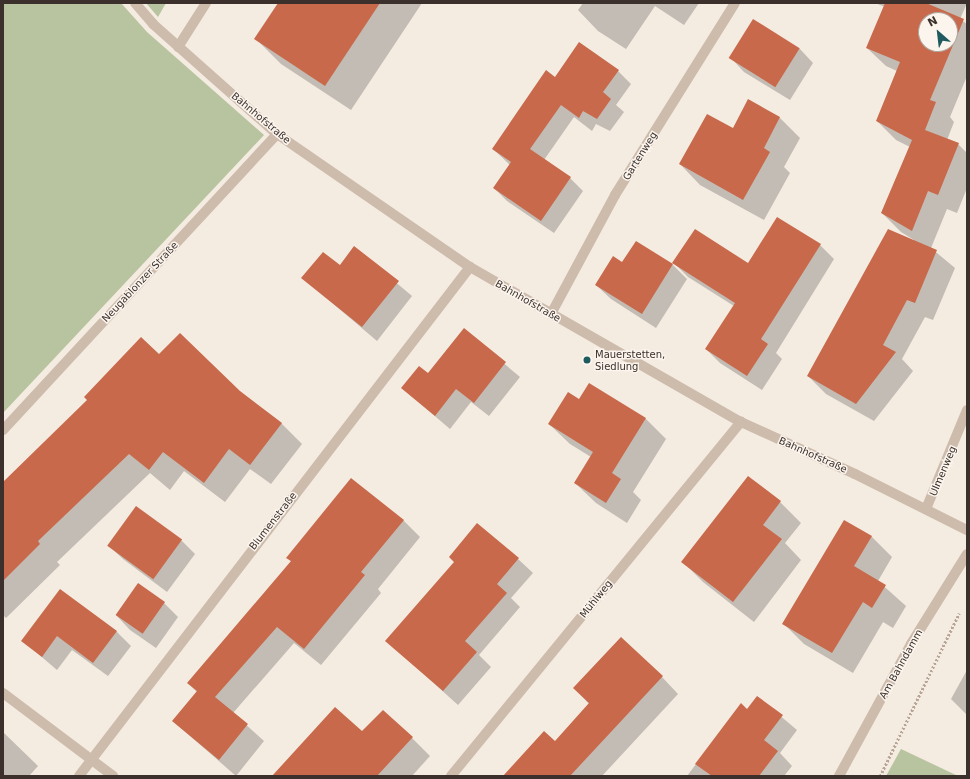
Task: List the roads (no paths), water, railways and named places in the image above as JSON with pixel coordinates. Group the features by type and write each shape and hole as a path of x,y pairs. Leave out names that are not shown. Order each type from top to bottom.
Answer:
{"street":[{"name":"Bahnhofstraße","path":"135,3 178,47 277,134 470,267 741,422 926,509 967,530"},
{"path":"178,47 206,3"},
{"name":"Gartenweg","path":"551,314 615,196 735,3"},
{"name":"Neugablonzer Straße","path":"3,430 277,134"},
{"name":"Blumenstraße","path":"79,776 470,267"},
{"name":"Ulmenweg","path":"926,509 967,410"},
{"name":"Mühlweg","path":"451,776 741,422"},
{"name":"Am Bahndamm","path":"839,776 911,644 967,554"},
{"path":"3,693 113,776"}],"place":[{"name":"Mauerstetten, Siedlung","path":"587,360"}]}
